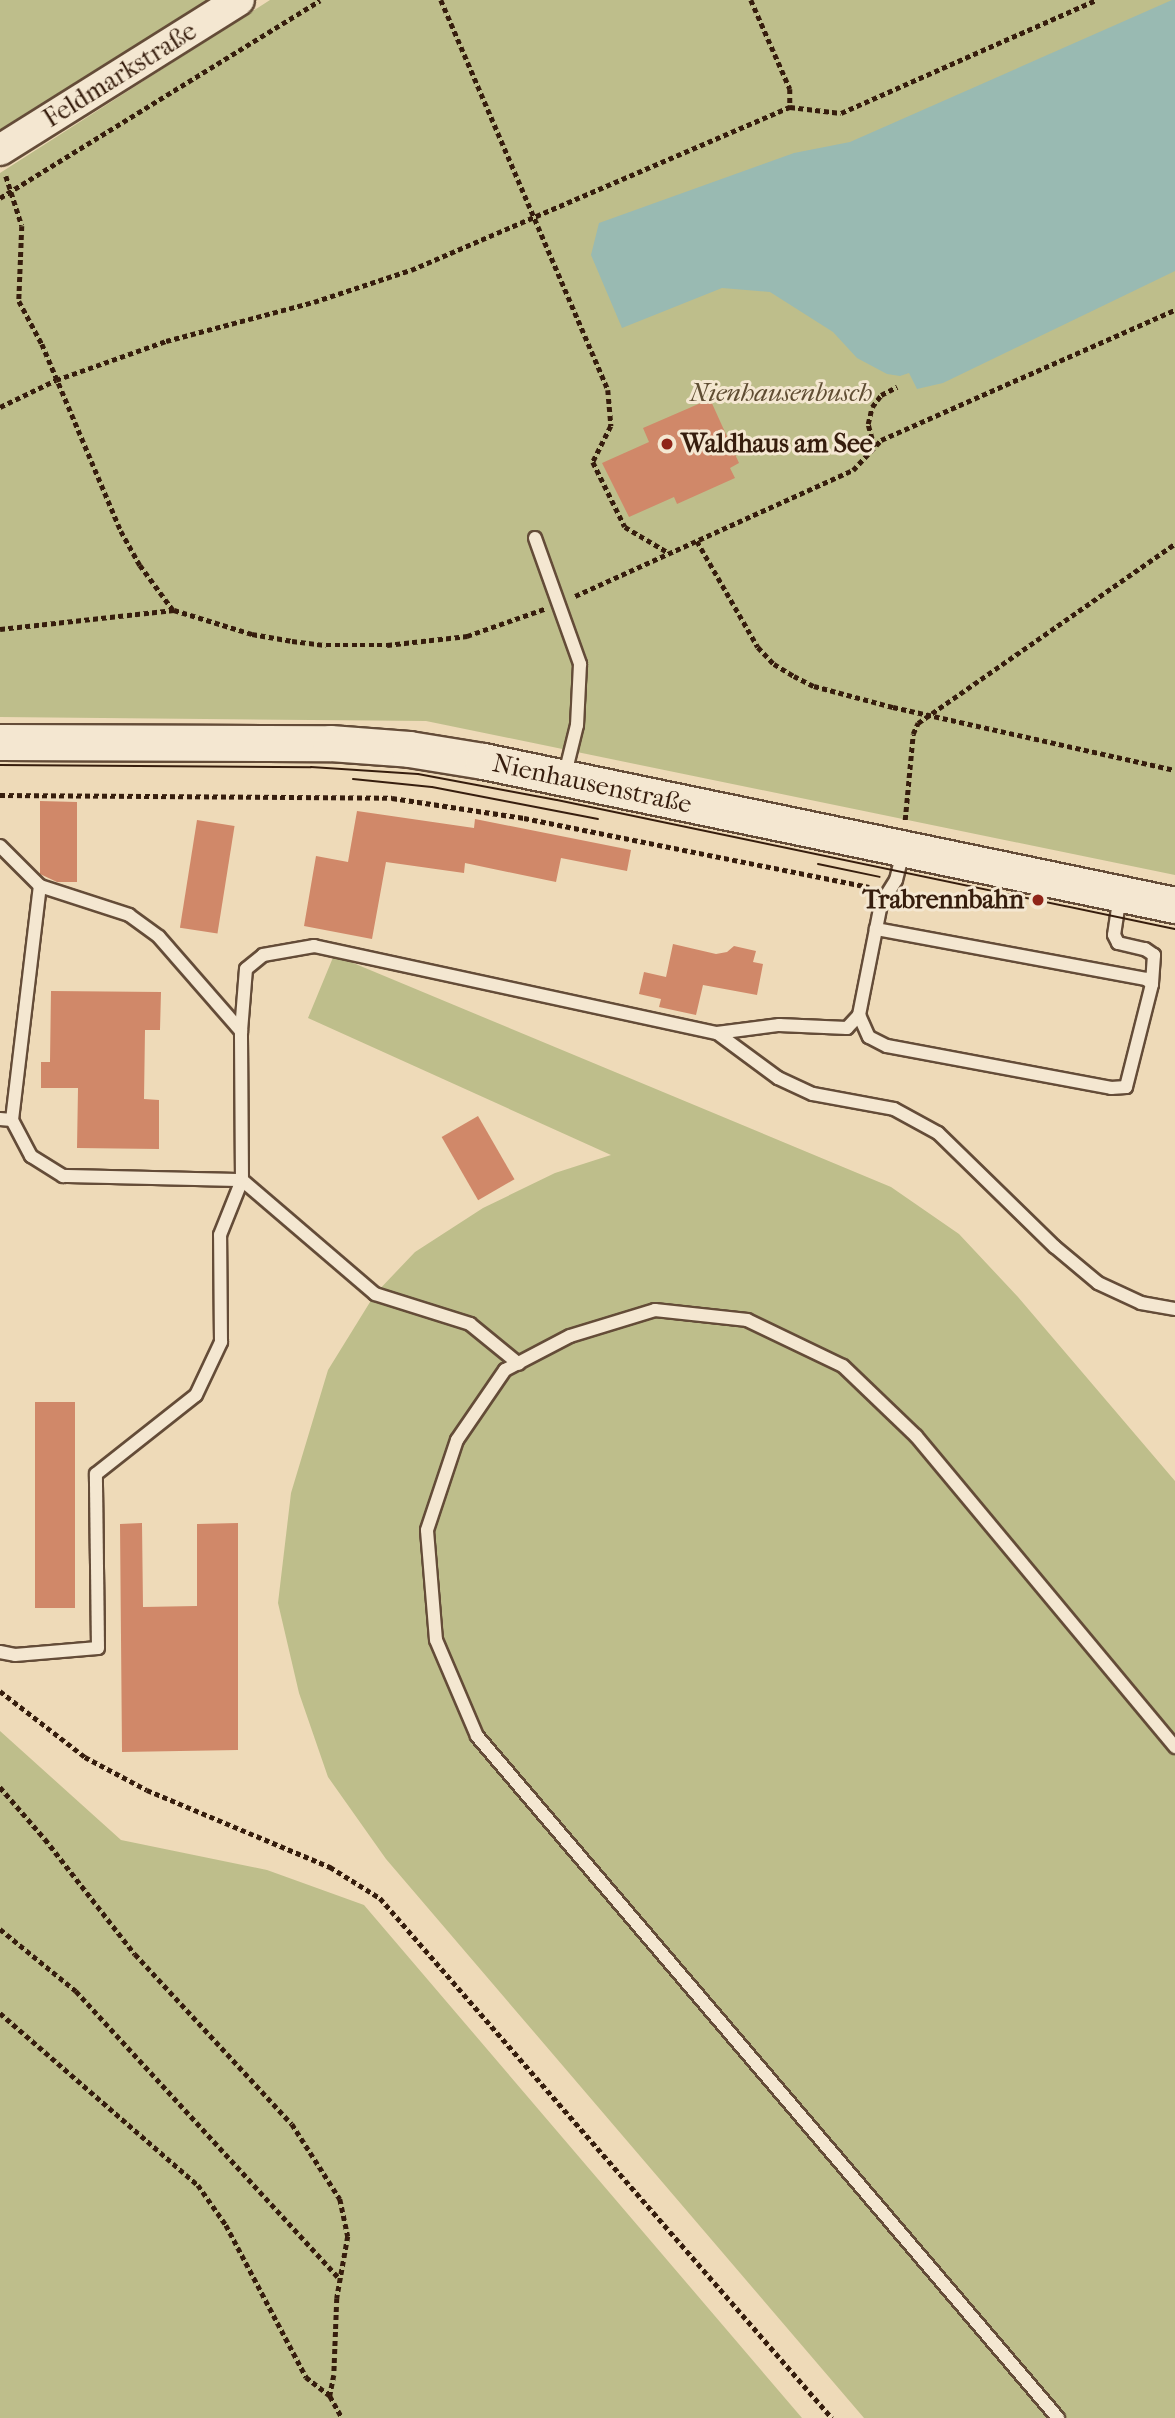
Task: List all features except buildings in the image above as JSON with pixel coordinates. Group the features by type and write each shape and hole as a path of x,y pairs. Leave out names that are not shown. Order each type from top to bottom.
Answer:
{"main road":[{"name":"Nienhausenstraße","path":"0,742 330,743 410,749 564,778 1175,905"}],"street":[{"name":"Feldmarkstraße","path":"2,161 239,0"}],"lane":[{"path":"536,538 580,664 577,725 564,778"},
{"path":"0,846 40,886 129,915 159,937 241,1031"},
{"path":"0,1652 15,1655 98,1648 96,1474 196,1395 220,1342 220,1235 242,1180 241,1031 246,969 263,955 314,946 717,1033 779,1025 847,1028 859,1015 881,904 895,880 904,848"},
{"path":"40,886 6,1119 32,1156 63,1176 242,1180 375,1294 470,1324 519,1364"},
{"path":"859,1015 869,1037 887,1046 1111,1088 1126,1087 1152,984 1154,955 1145,949 1118,943 1114,935 1120,893"},
{"path":"876,929 1146,979 1152,984"},
{"path":"717,1033 778,1078 813,1094 894,1109 938,1133 1055,1247 1098,1283 1141,1303 1175,1309"},
{"path":"1058,2418 477,1736 436,1640 427,1530 457,1440 505,1370 570,1336 655,1310 747,1320 843,1366 916,1436 1175,1747"}],"path":[{"path":"0,198 320,0"},
{"path":"441,0 608,390 611,426 593,462 625,527 670,553"},
{"path":"751,0 790,89 790,107"},
{"path":"0,407 56,380 166,341 314,302 399,274 790,107 841,113 1096,0"},
{"path":"2,161 22,226 19,301 121,531 140,565 174,610"},
{"path":"0,629 174,610 251,634 326,645 387,645 467,636 499,627 560,602 853,470 881,440 1175,310"},
{"path":"874,448 869,415 881,395 897,387"},
{"path":"697,541 744,626 774,664 814,686 892,707 930,713 1175,770"},
{"path":"904,848 913,734 918,723 1175,544"},
{"path":"0,795 392,798 524,818 889,891"},
{"path":"0,1691 85,1757 147,1790 330,1867 380,1898 832,2418"},
{"path":"0,1787 45,1839 135,1954 292,2124 340,2199 348,2236 340,2278 334,2375 330,2396"},
{"path":"0,1929 76,1991 340,2278"},
{"path":"0,2013 198,2185 226,2225 306,2377 330,2396 342,2418"}],"green space":[{"path":"0,0 215,0 0,132"},
{"name":"Nienhausenbusch","path":"270,0 1175,0 1175,875 426,721 0,717 0,173"},
{"path":"334,955 891,1187 959,1234 1018,1297 1175,1481 1175,2418 864,2418 386,1859 328,1777 299,1693 278,1603 291,1493 328,1370 375,1294 415,1252 483,1208 555,1173 611,1155 308,1018"},
{"path":"0,1731 121,1840 267,1870 364,1905 802,2418 0,2418"}],"water":[{"path":"1175,0 1175,271 943,383 917,389 909,373 900,376 887,374 857,358 833,332 770,292 722,288 622,328 591,255 599,223 794,153 850,142"}],"tram line":[{"path":"0,765 311,767 418,774 557,800 1175,929"},
{"path":"353,779 432,787 598,819"},
{"path":"818,864 880,877"}],"place":[{"name":"Waldhaus am See","path":"667,444"},
{"name":"Trabrennbahn","path":"1038,900"}]}
